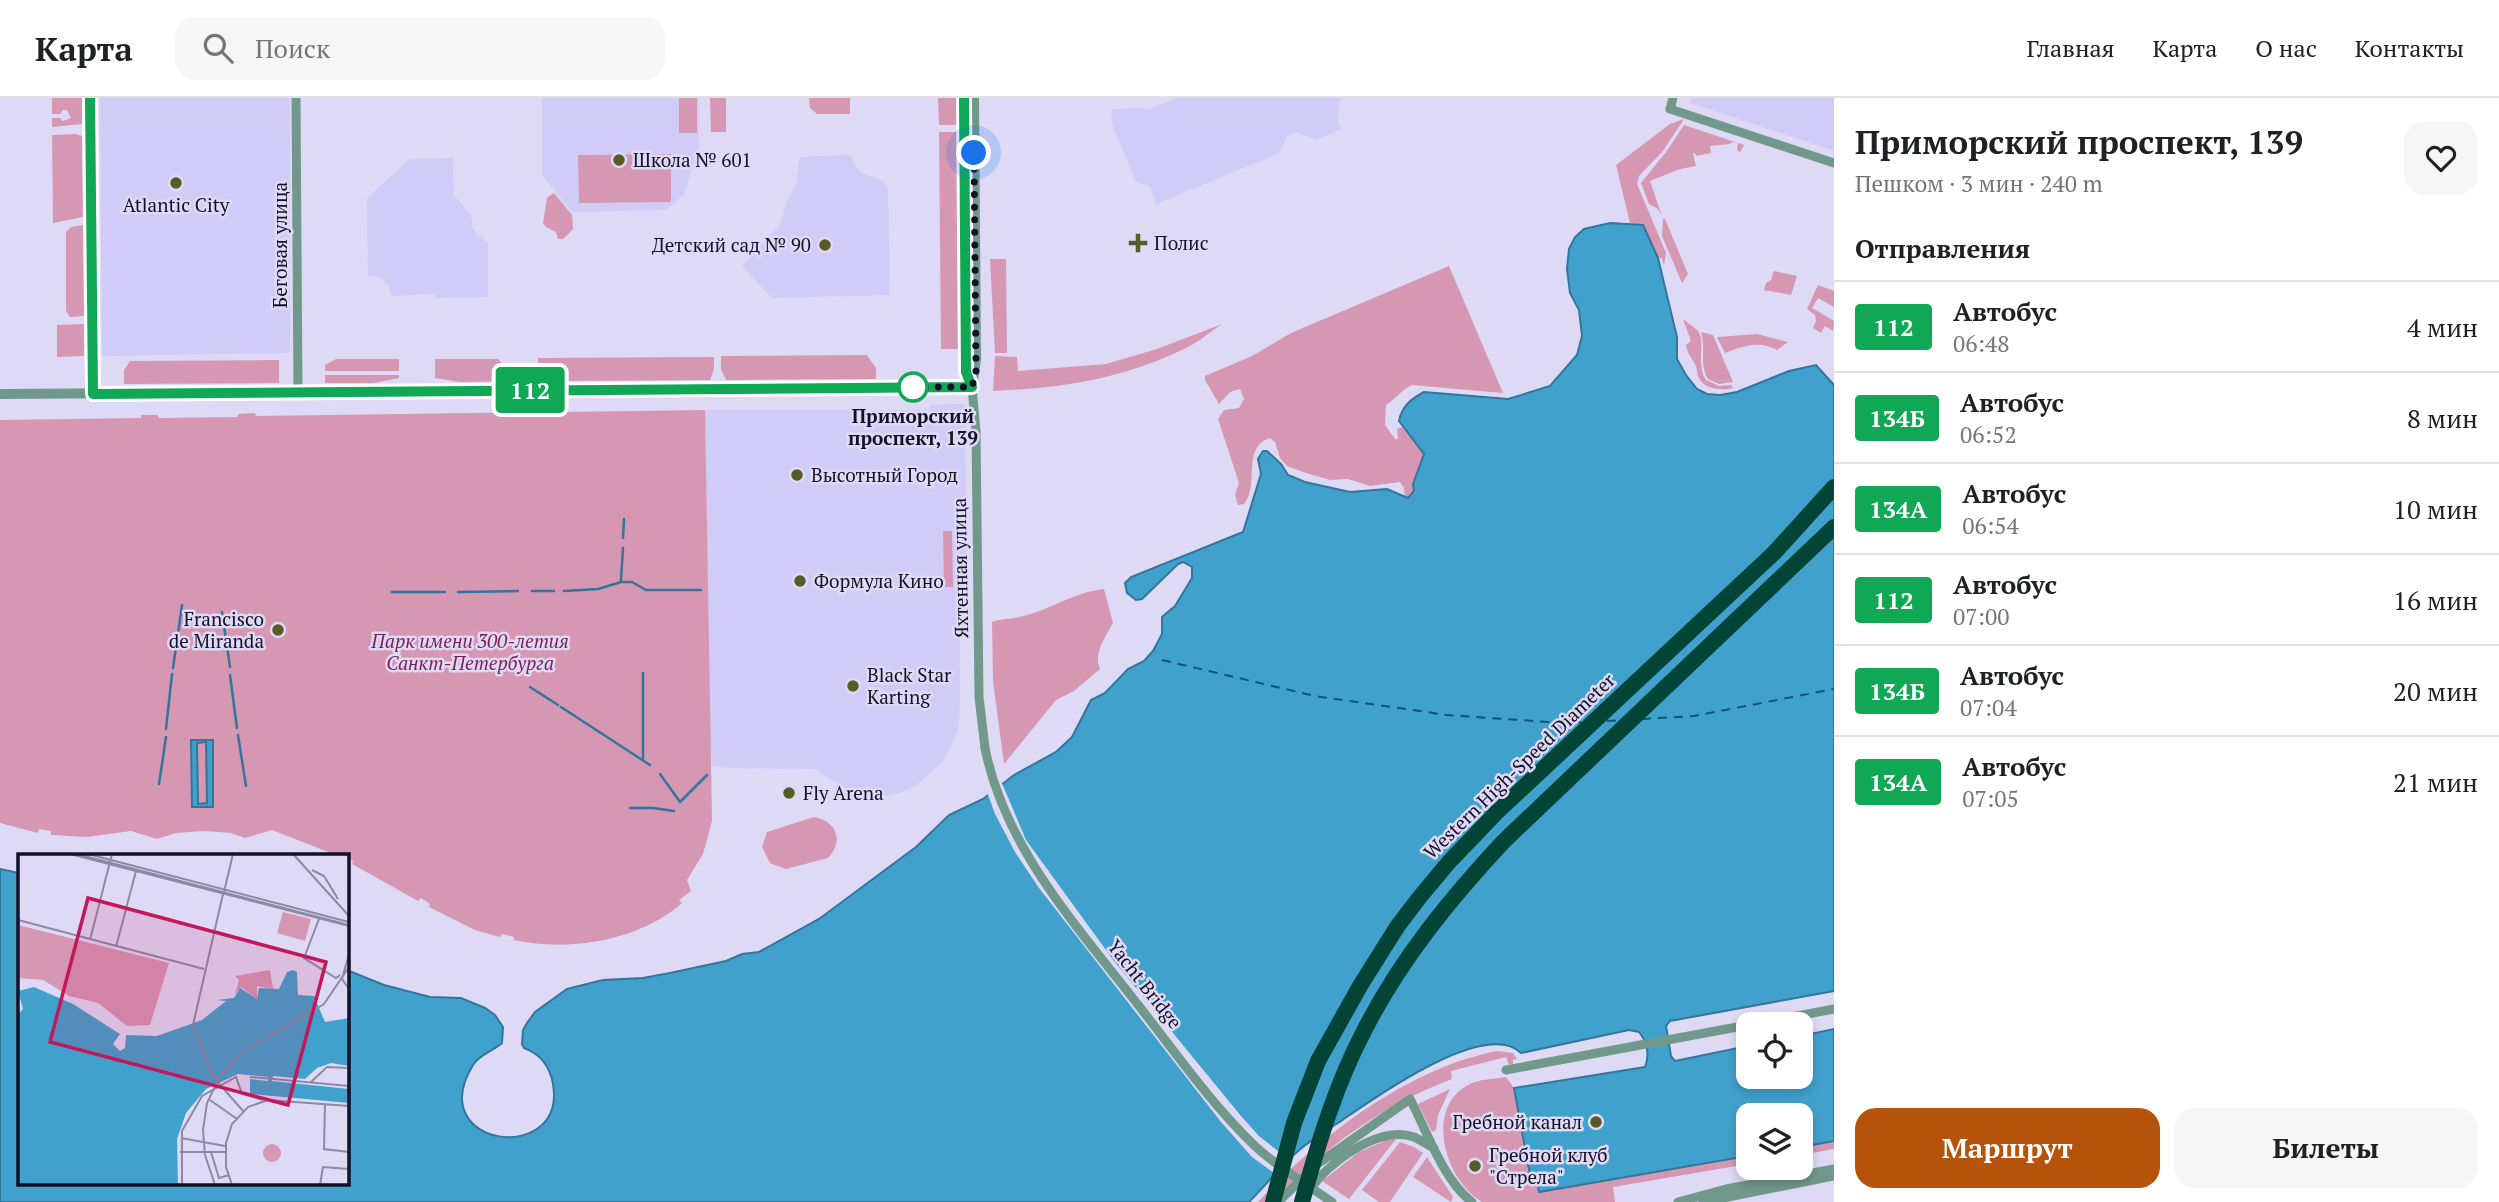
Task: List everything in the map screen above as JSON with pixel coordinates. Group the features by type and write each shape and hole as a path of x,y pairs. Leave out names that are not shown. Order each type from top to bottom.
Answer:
{"highway":[{"name":"Western High-Speed Diameter","path":"1275,1202 1294,1123 1318,1060 1360,986 1397,927 1419,898 1497,812 1773,553 1834,487"},
{"path":"1303,1202 1321,1135 1362,1033 1406,959 1462,887 1504,841 1834,527"}],"street":[{"path":"90,98 93,394"},
{"name":"Беговая улица","path":"296,98 298,392"},
{"name":"Яхтенная улица","path":"964,98 966,372 972,387 976,431 979,697 985,748"},
{"name":"Яхтенная улица","path":"972,387 976,372 974,98"},
{"path":"1673,98 1670,109 1834,163"},
{"path":"0,394 972,387"},
{"name":"Yacht Bridge","path":"985,748 994,786 1012,829 1042,878 1098,953 1200,1082 1255,1146 1332,1202"},
{"path":"1813,1013 1834,1009"},
{"path":"1506,1070 1736,1027"},
{"path":"1275,1202 1322,1159 1410,1099 1455,1185 1472,1202"},
{"path":"1303,1202 1317,1179 1363,1144 1374,1139 1391,1135 1413,1137 1436,1149"},
{"path":"1678,1202 1750,1184 1834,1169"},
{"path":"1703,1202 1834,1176"}],"shaded area":[{"path":"100,98 290,98 290,353 102,356"},
{"name":"Школа № 601","path":"542,98 699,98 699,148 684,194 666,210 572,212 542,175"},
{"path":"1177,98 1343,98 1339,102 1338,122 1341,129 1316,140 1297,132 1286,137 1280,153 1156,204 1149,186 1136,182 1111,121 1112,109 1146,110"},
{"path":"1691,98 1834,98 1834,151 1690,103"},
{"name":"Детский сад № 90","path":"850,155 860,172 883,181 888,188 890,295 772,298 742,266 780,224 788,199 796,186 800,157"},
{"path":"453,158 454,195 471,215 473,230 488,243 488,297 435,298 434,294 392,296 381,277 368,275 367,198 410,159"},
{"path":"965,404 967,589 960,592 959,725 951,748 940,764 917,785 881,797 860,794 840,786 815,769 728,768 710,765 705,410 930,410 930,405"}],"green space":[{"path":"52,98 82,98 82,124 52,127 52,118 60,118 63,121 71,118 67,110 52,114"},
{"path":"679,98 697,98 697,133 679,133"},
{"path":"710,98 726,98 726,132 711,132"},
{"path":"809,98 850,98 850,114 817,114 810,108"},
{"path":"938,98 960,98 961,125 939,125"},
{"path":"1684,119 1663,151 1639,176 1637,184 1666,253 1664,265 1643,225 1630,223 1616,165 1670,124"},
{"path":"1684,125 1738,143 1710,146 1711,153 1696,156 1693,153 1696,166 1680,169 1650,181 1662,216 1658,209 1649,204 1641,183"},
{"path":"939,132 960,132 962,349 941,349"},
{"path":"52,135 82,136 83,217 53,223"},
{"path":"1738,143 1744,145 1740,152 1737,150"},
{"path":"671,154 671,202 579,203 578,155"},
{"path":"554,193 572,215 573,229 563,239 558,239 556,232 543,223 547,198"},
{"path":"1663,219 1688,274 1682,283 1662,236"},
{"path":"83,225 84,316 70,317 66,311 66,232 71,227"},
{"path":"990,259 1006,259 1007,353 995,353"},
{"path":"1449,266 1503,393 1412,385 1386,405 1385,425 1396,440 1397,429 1402,427 1424,454 1413,483 1414,491 1408,498 1405,498 1400,482 1370,486 1348,479 1330,480 1287,466 1280,458 1275,442 1270,438 1256,450 1249,496 1244,504 1238,505 1235,495 1239,483 1218,419 1224,410 1239,408 1244,399 1240,389 1230,392 1219,404 1205,376 1252,356 1291,333"},
{"path":"1774,271 1797,276 1791,295 1764,290"},
{"path":"1818,285 1834,291 1834,307 1818,298 1812,308 1834,321 1833,331 1825,326 1821,333 1813,328 1815,315 1807,309"},
{"path":"1683,319 1700,334 1701,366 1706,380 1719,386 1731,385 1733,388 1712,388 1700,380 1686,345 1691,341"},
{"path":"84,324 84,356 57,357 57,325"},
{"path":"1222,324 1186,348 1139,367 1068,384 993,391 995,356 1017,357 1018,371 1106,364 1157,349"},
{"path":"1701,332 1713,335 1733,382 1719,384 1708,379 1704,368"},
{"path":"1757,334 1788,342 1777,350 1757,345 1725,353 1717,337"},
{"path":"867,355 876,368 876,379 726,380 721,369 721,356"},
{"path":"714,357 710,380 541,381 538,374 538,358"},
{"path":"336,359 399,359 399,371 325,371 325,365"},
{"path":"435,359 498,359 519,381 460,382 435,378"},
{"path":"279,360 279,383 124,384 124,370 130,361"},
{"path":"325,375 399,375 399,378 374,383 325,383"},
{"name":"Парк имени 300-летия Санкт-Петербурга","path":"705,410 712,821 703,854 687,880 691,891 679,900 682,903 665,916 624,935 580,944 535,943 475,930 429,907 430,904 421,898 418,901 352,864 348,854 333,854 272,830 245,838 231,833 204,831 176,833 157,839 131,831 87,837 51,835 51,831 39,829 38,833 0,823 0,420 141,418 141,415 158,415 159,418 238,417 238,414 255,413 256,416"},
{"path":"943,531 952,531 953,587 944,587"},
{"path":"1104,589 1113,623 1099,651 1100,669 1074,691 1056,700 1004,764 993,681 992,622 1030,614 1081,594"},
{"path":"814,817 828,823 836,833 836,845 828,858 786,869 770,863 762,847 767,832"},
{"name":"Гребной канал","path":"1834,1029 1834,1149 1813,1153 1813,1103 1736,1103 1736,1166 1613,1187 1615,1202 1482,1202 1469,1192 1450,1162 1443,1127 1446,1110 1454,1096 1472,1083 1506,1077 1514,1088 1645,1067 1736,1048 1736,1089 1813,1089 1813,1033"},
{"path":"1497,1051 1513,1053 1517,1059 1509,1065 1506,1057 1451,1071 1452,1079 1403,1101 1334,1146 1274,1202 1258,1202 1308,1153 1367,1108 1431,1073"},
{"path":"1450,1089 1438,1115 1436,1130 1432,1132 1418,1104"},
{"path":"1389,1139 1396,1139 1349,1199 1322,1181 1359,1152"},
{"path":"1400,1142 1423,1153 1390,1202 1379,1202 1362,1190"},
{"path":"1427,1157 1453,1197 1451,1202 1413,1177"}],"water":[{"path":"1610,223 1643,225 1658,258 1677,337 1677,359 1697,389 1707,394 1720,395 1737,392 1789,371 1816,365 1834,385 1834,991 1670,1021 1666,1026 1671,1056 1675,1061 1736,1048 1736,1089 1813,1089 1813,1033 1834,1029 1834,1141 1813,1145 1813,1103 1736,1103 1736,1158 1539,1192 1537,1182 1530,1175 1514,1088 1645,1067 1647,1049 1644,1040 1639,1032 1629,1030 1521,1053 1504,1045 1482,1046 1457,1053 1378,1096 1307,1144 1249,1202 0,1202 0,869 18,873 18,1184 348,1184 348,970 384,985 430,997 461,998 495,1015 503,1027 502,1043 473,1065 462,1093 466,1115 480,1129 499,1136 520,1136 539,1127 551,1110 553,1084 550,1072 540,1058 522,1044 523,1030 535,1012 567,989 603,980 643,978 670,973 759,952 819,919 916,847 949,815 983,799 1014,775 1056,752 1072,737 1091,700 1105,693 1128,669 1144,661 1153,651 1162,634 1162,617 1175,606 1192,578 1192,567 1183,562 1178,564 1142,599 1136,600 1127,593 1125,583 1131,577 1243,532 1261,474 1258,459 1263,451 1267,451 1281,464 1288,475 1305,482 1350,492 1387,489 1408,498 1414,491 1413,484 1424,454 1399,421 1402,411 1411,400 1424,392 1508,399 1550,386 1577,355 1582,336 1579,310 1570,293 1567,269 1569,249 1575,237 1584,229"},
{"path":"191,740 213,740 213,807 192,807","holes":["206,742 207,803 198,804 197,743"]}],"pier":[{"path":"1001,781 1026,840 1114,961 1241,1116 1259,1136 1292,1162 1278,1176 1252,1157 1221,1122 1039,888 1015,852 987,792"}],"waterway":[{"path":"623,538 624,519"},
{"path":"621,580 623,548"},
{"path":"564,591 598,589 621,582 632,582 646,590 701,590"},
{"path":"458,592 518,591"},
{"path":"532,591 554,591"},
{"path":"392,592 445,592"},
{"path":"173,668 182,605"},
{"path":"222,612 230,667"},
{"path":"643,673 643,760"},
{"path":"166,729 172,674"},
{"path":"230,675 237,728"},
{"path":"530,687 558,705"},
{"path":"561,707 650,765"},
{"path":"238,735 246,786"},
{"path":"159,784 166,737"},
{"path":"660,774 680,802 707,775"},
{"path":"630,808 674,811"}],"ferry route":[{"path":"1162,660 1315,696 1447,715 1584,722"},
{"path":"1642,719 1694,716 1834,689"},
{"path":"1607,721 1622,720"}],"bus line":[{"name":"112","path":"90,98 93,394 972,387 966,372 964,98"}],"place":[{"name":"Школа № 601","path":"619,160"},
{"name":"Atlantic City","path":"176,183"},
{"name":"Полис","path":"1138,243"},
{"name":"Детский сад № 90","path":"825,245"},
{"name":"Приморский проспект, 139","path":"913,387"},
{"name":"Высотный Город","path":"797,475"},
{"name":"Формула Кино","path":"800,581"},
{"name":"Francisco de Miranda","path":"278,630"},
{"name":"Black Star Karting","path":"853,686"},
{"name":"Fly Arena","path":"789,793"},
{"name":"Гребной канал","path":"1596,1122"},
{"name":"Гребной клуб \"Стрела\"","path":"1475,1166"}],"route":[{"path":"913,387 972,387 976,372 974,153"}]}
